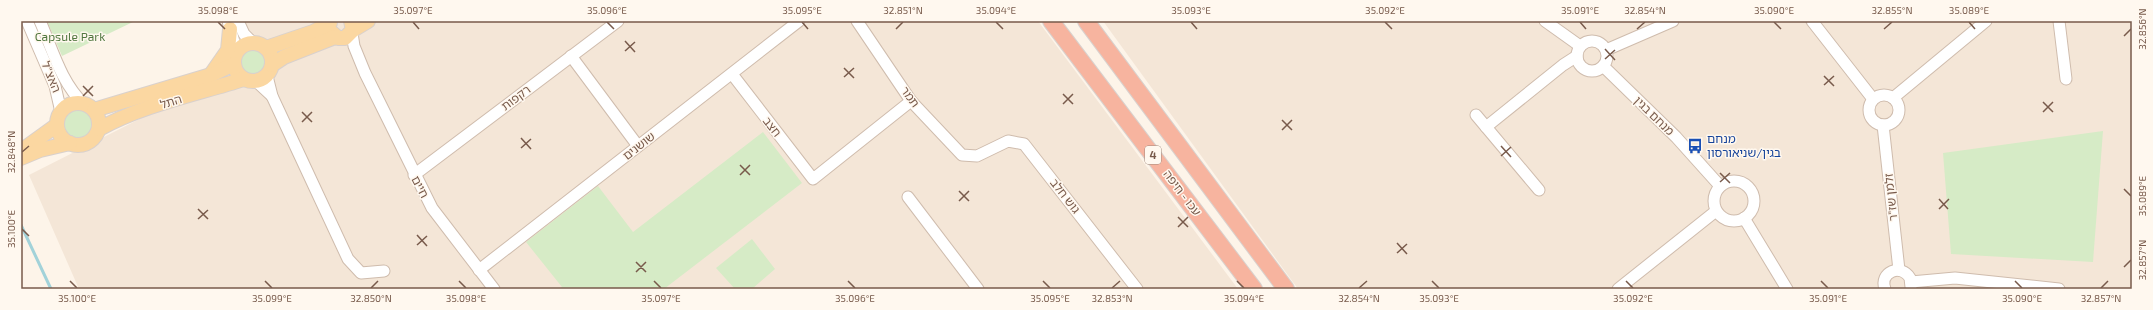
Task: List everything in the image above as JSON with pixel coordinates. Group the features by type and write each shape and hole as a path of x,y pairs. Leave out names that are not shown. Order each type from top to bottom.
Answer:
{"highway":[{"name":"עכו - חיפה","path":"1051,21 1254,289"},
{"name":"עכו - חיפה","path":"1086,21 1286,289"}],"main road":[{"name":"התל","path":"99,129 115,120 144,110 260,75 284,57 346,32 368,21"},
{"path":"331,22 330,30 346,32"},
{"path":"266,48 314,32 331,22"},
{"path":"211,75 226,55 230,44 232,24"},
{"path":"253,43 266,48 272,56 260,75 239,75 235,58 241,47 253,43"},
{"name":"התל","path":"89,107 211,75 235,58"},
{"path":"21,151 59,118 71,104 89,107 100,122 97,135 86,144 80,145 70,143 47,148 21,158"},
{"path":"59,118 62,137 70,143"}],"street":[{"name":"האצ\"ל","path":"27,21 55,86 59,118"},
{"name":"האצ\"ל","path":"40,21 66,81 74,94 89,107"},
{"name":"רקפות","path":"414,175 618,21"},
{"name":"שושנים","path":"479,270 800,21"},
{"name":"תמר","path":"857,21 911,101 962,155 977,156"},
{"path":"1486,127 1563,65 1579,51 1586,42 1596,41 1606,50 1607,57 1602,66 1597,70 1587,70 1579,63 1579,51 1545,21"},
{"path":"1606,50 1673,21"},
{"path":"1812,21 1873,99"},
{"path":"1893,98 1986,21"},
{"path":"2059,21 2066,80"},
{"path":"232,24 253,43"},
{"path":"232,24 235,58"},
{"name":"חיים","path":"346,32 414,175 432,208 494,289"},
{"path":"571,56 638,146"},
{"name":"מנחם בגין","path":"1602,66 1676,137 1720,186"},
{"name":"חצב","path":"732,74 813,179 911,101"},
{"path":"260,75 272,96 348,259 361,274 384,271"},
{"path":"1883,94 1893,98 1897,104 1898,114 1893,121 1883,125 1878,124 1870,117 1869,107 1873,99 1883,94"},
{"path":"1476,116 1540,190"},
{"name":"זלמן שז\"ר","path":"1883,125 1899,270"},
{"name":"גוש חלב","path":"977,156 1008,141 1024,144 1137,289"},
{"path":"1736,180 1748,186 1754,198 1751,212 1744,218 1730,221 1724,219 1716,211 1714,197 1720,186 1728,181 1736,180"},
{"path":"908,197 978,289"},
{"path":"1618,289 1716,211"},
{"path":"1744,218 1787,289"},
{"path":"1882,288 1889,272 1899,270 1908,274 1911,285 1955,278 2059,289"}],"shaded area":[{"path":"236,21 1038,21 1238,289 79,289 29,175 250,63"},
{"path":"1103,21 2132,21 2132,289 1298,289"}],"green space":[{"name":"Capsule Park","path":"47,21 135,21 62,56"},
{"path":"253,49 262,53 266,62 262,71 253,75 244,71 240,62 244,53"},
{"path":"78,109 89,113 93,124 89,135 78,139 67,135 63,124 67,113"},
{"path":"2103,131 2093,262 1951,254 1943,153"},
{"path":"763,132 802,183 664,289 559,289 562,287 526,242 598,186 633,232"},
{"path":"752,239 775,269 752,289 735,289 716,268"}],"waterway":[{"path":"21,225 51,289"}],"place":[{"name":"מנחם בגין/שניאורסון","path":"1695,146"}]}
